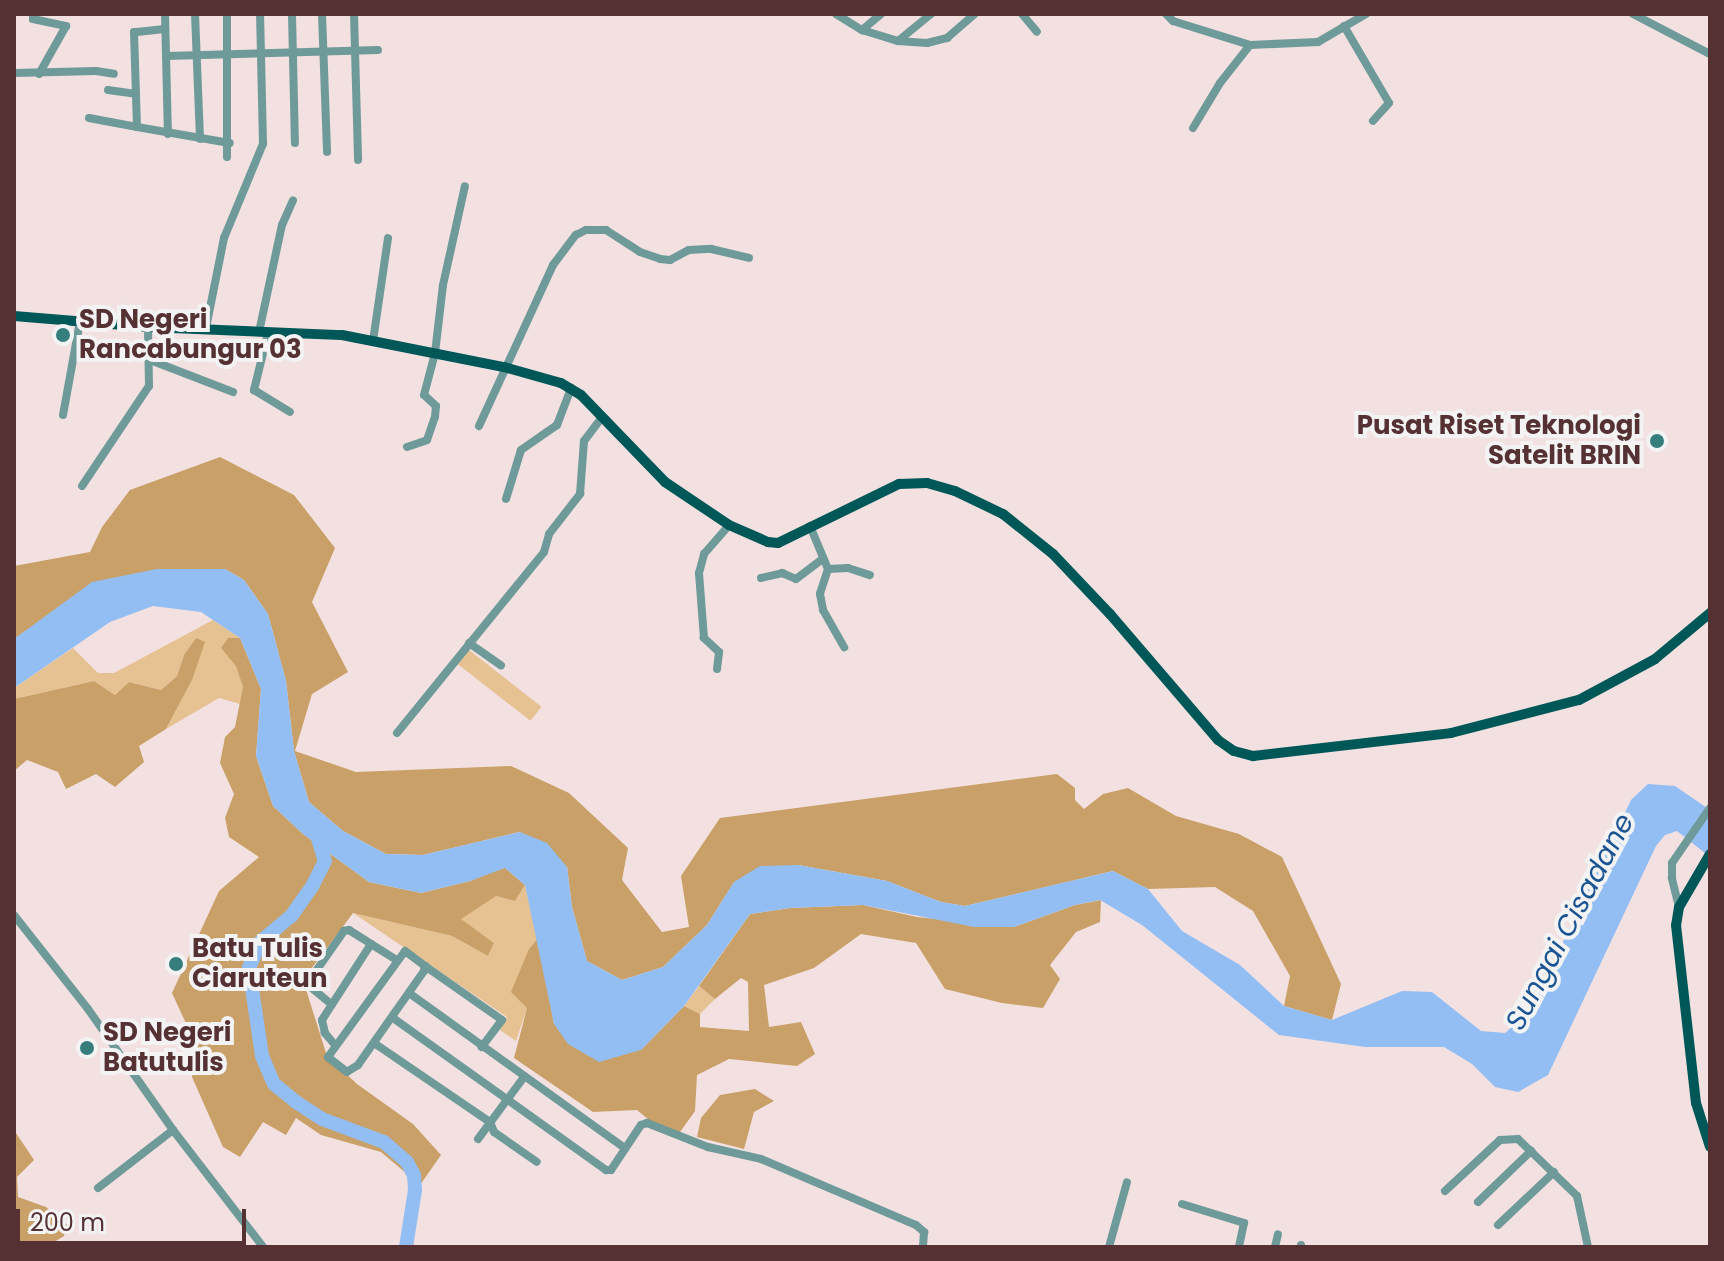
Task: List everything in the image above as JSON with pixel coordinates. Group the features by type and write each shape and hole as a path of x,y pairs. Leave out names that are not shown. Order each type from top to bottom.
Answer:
{"main road":[{"path":"14,317 148,327 306,332 373,341 504,367 571,388 665,482 729,525 760,541 778,543 899,484 935,485 983,502 1016,523 1053,554 1218,740 1234,751 1253,756 1451,733 1579,700 1655,659 1710,613"},
{"path":"1710,854 1679,907 1677,943 1696,1103 1710,1147"}],"street":[{"path":"33,14 33,19 66,26 39,74"},
{"path":"165,14 168,134"},
{"path":"195,14 200,139"},
{"path":"227,14 230,143 227,157"},
{"path":"206,328 224,238 262,151 260,14"},
{"path":"292,14 295,143"},
{"path":"322,14 327,152"},
{"path":"354,14 358,160"},
{"path":"837,14 862,30 898,41 934,42 947,38 975,14"},
{"path":"862,30 881,14"},
{"path":"898,41 931,14"},
{"path":"1022,14 1037,32"},
{"path":"1166,14 1173,21 1250,45 1308,44 1366,14"},
{"path":"1633,14 1710,54"},
{"path":"1344,26 1389,103 1373,121"},
{"path":"137,127 134,32 165,29"},
{"path":"1193,128 1220,83 1250,45"},
{"path":"167,56 378,50"},
{"path":"14,73 96,71 114,74"},
{"path":"108,90 136,94"},
{"path":"89,118 230,143"},
{"path":"407,447 427,440 435,417 436,406 424,395 435,353 443,285 465,186"},
{"path":"290,412 254,390 282,225 293,200"},
{"path":"479,426 560,252 586,230 606,230 640,252 660,259 670,260 689,250 711,249 749,258"},
{"path":"373,341 388,238"},
{"path":"63,415 80,321"},
{"path":"82,486 149,386 148,327"},
{"path":"150,360 233,392"},
{"path":"506,499 521,450 557,425 571,388"},
{"path":"397,733 544,552 549,534 580,494 584,441 602,417"},
{"path":"717,669 719,652 704,638 699,573 704,554 729,525"},
{"path":"810,526 828,569 821,601 844,647"},
{"path":"761,578 782,573 796,579 823,559"},
{"path":"828,569 848,568 870,575"},
{"path":"469,643 501,665"},
{"path":"1679,907 1671,871 1678,851 1710,808"},
{"path":"14,915 88,1009 173,1130 263,1247"},
{"path":"331,1004 307,984 344,931 349,930 397,960"},
{"path":"335,1045 322,1027 331,1004 371,944"},
{"path":"425,966 393,1018 350,1072 329,1060 335,1045 405,951 503,1021 482,1047"},
{"path":"409,993 625,1148"},
{"path":"393,1018 606,1170 611,1170 641,1125 647,1123 708,1147 761,1159 916,1225 924,1232 923,1247"},
{"path":"374,1043 490,1122 494,1132 537,1162"},
{"path":"478,1139 524,1077"},
{"path":"98,1188 173,1130"},
{"path":"1445,1191 1500,1140 1518,1139 1577,1196 1588,1247"},
{"path":"1478,1202 1531,1151"},
{"path":"1498,1225 1554,1172"},
{"path":"1109,1247 1127,1182"},
{"path":"1182,1204 1244,1223 1239,1247"},
{"path":"1275,1247 1278,1234"}],"shaded area":[{"path":"220,457 294,495 335,548 312,602 348,672 312,694 295,751 356,772 511,766 569,793 628,848 622,880 662,932 689,927 681,876 720,818 1057,774 1075,788 1075,800 1084,809 1103,794 1128,788 1176,816 1239,834 1282,857 1341,984 1332,1020 1284,1006 1290,976 1253,911 1215,887 1148,889 1113,871 965,906 941,902 887,881 798,865 734,882 707,925 663,967 622,980 587,961 572,907 567,867 519,832 423,855 386,854 343,831 309,802 294,751 286,681 268,614 244,580 225,569 157,569 37,623 14,639 14,566 90,552 102,527 130,490"},
{"path":"213,620 240,638 228,638 243,687 240,704 219,698 166,729 192,680 184,655 177,676 161,690 129,682 115,695 94,681 14,699 14,688 73,648 98,673 114,673"},
{"path":"196,638 205,642 192,680 166,729 139,746 144,762 115,787 96,774 66,789 58,772 27,760 14,771 14,699 94,681 115,695 129,682 161,690 177,676 184,655"},
{"path":"228,638 240,638 261,689 256,756 273,806 303,834 369,882 421,893 470,881 504,867 525,885 515,901 496,896 461,919 494,943 488,956 452,936 353,913 303,980 327,1056 357,1084 413,1124 441,1155 420,1185 381,1152 321,1135 296,1118 286,1135 263,1122 240,1157 223,1147 192,1077 196,1045 172,993 219,891 259,857 229,837 225,818 234,794 220,763 225,737 235,727 243,687 236,666 221,648"},
{"path":"469,650 541,707 530,721 458,664"},
{"path":"525,885 538,938 529,949 527,1008 516,1041 500,1030 507,1017 353,913 452,936 488,956 494,943 461,920 464,913 496,896 515,901"},
{"path":"1101,900 1100,922 1076,932 1050,965 1060,979 1043,1008 1002,1003 945,989 916,943 861,934 814,968 764,985 769,1027 801,1022 815,1054 797,1066 729,1059 697,1075 695,1111 680,1132 660,1129 637,1110 593,1112 514,1058 527,1008 511,992 529,949 538,938 554,1024 641,1050 684,1006 700,1014 700,1027 749,1031 748,982 741,978 715,999 699,986 750,914 790,908 863,905 917,917 1014,927 1075,905"},
{"path":"699,986 715,999 700,1014 684,1006"},
{"path":"755,1089 774,1101 754,1112 744,1149 697,1137 701,1118 720,1095"},
{"path":"14,1130 34,1160 17,1177 18,1197 46,1207 67,1225 64,1236 46,1247 14,1247"}],"water":[{"path":"157,569 225,569 244,580 268,614 286,681 294,751 309,802 343,831 386,854 423,855 520,832 547,843 567,867 572,907 587,961 622,980 663,967 707,925 734,882 760,866 798,865 887,881 941,902 965,906 1113,871 1148,889 1182,931 1240,965 1284,1006 1332,1020 1402,991 1432,992 1481,1031 1505,1033 1530,1011 1631,800 1648,784 1675,786 1710,810 1710,857 1677,831 1665,835 1656,846 1548,1075 1518,1092 1495,1087 1472,1064 1444,1047 1365,1047 1279,1035 1142,925 1100,900 1075,905 1014,927 974,927 863,905 790,908 750,914 684,1006 641,1050 599,1062 568,1044 554,1024 525,885 505,868 470,881 421,893 369,882 303,834 273,806 256,756 261,689 240,638 201,612 153,606 110,622 14,688 14,639 92,582"}],"waterway":[{"path":"316,832 325,861 313,885 291,916 261,941 249,968 262,1056 274,1084 296,1102 322,1119 384,1142 407,1162 414,1175 415,1190 406,1247"}],"place":[{"name":"SD Negeri Rancabungur 03","path":"63,335"},
{"name":"Pusat Riset Teknologi Satelit BRIN","path":"1657,441"},
{"name":"Batu Tulis Ciaruteun","path":"176,964"},
{"name":"SD Negeri Batutulis","path":"87,1048"}],"water label":[{"name":"Sungai Cisadane","path":"1570,922"}]}
